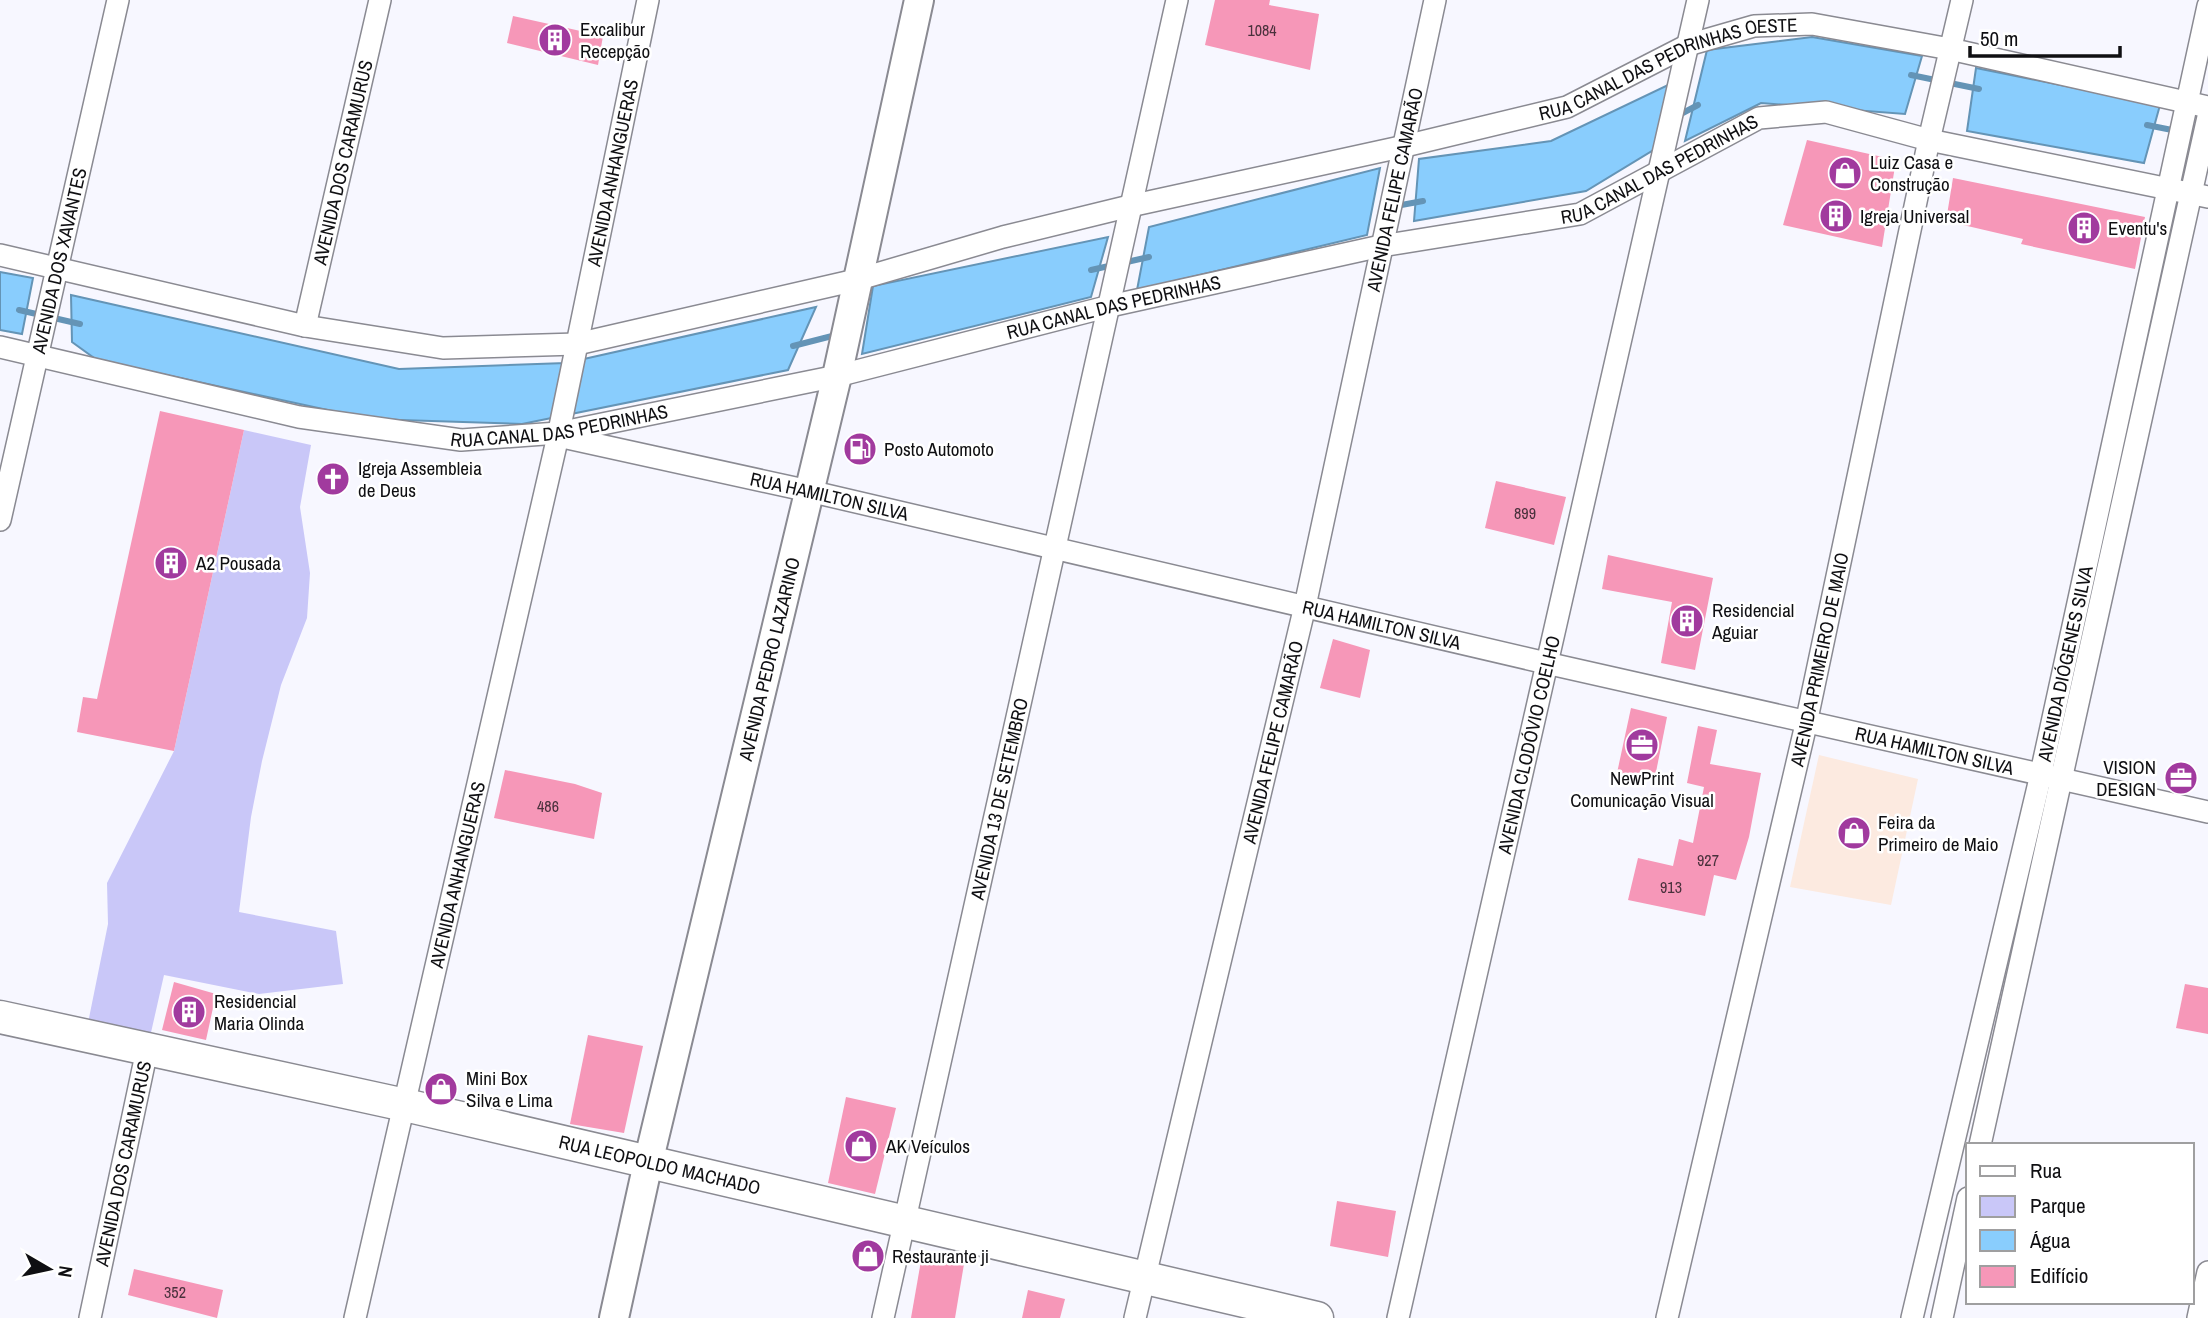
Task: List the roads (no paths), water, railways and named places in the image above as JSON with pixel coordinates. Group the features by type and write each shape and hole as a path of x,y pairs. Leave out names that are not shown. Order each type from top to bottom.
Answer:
{"main road":[{"name":"AVENIDA PEDRO LAZARINO","path":"614,1318 648,1163 837,376 919,0"},
{"name":"RUA LEOPOLDO MACHADO","path":"0,1017 405,1105 1317,1318"}],"street":[{"name":"AVENIDA DOS XAVANTES","path":"0,520 117,0"},
{"name":"AVENIDA DOS CARAMURUS","path":"305,326 380,0"},
{"name":"AVENIDA ANHANGUERAS","path":"355,1318 559,430 648,0"},
{"path":"0,255 305,326 443,348 576,348 856,280 1003,237 1130,206 1177,0"},
{"name":"AVENIDA FELIPE CAMARÃO","path":"1135,1318 1306,606 1436,0"},
{"path":"1686,53 1698,0"},
{"name":"AVENIDA PRIMEIRO DE MAIO","path":"1667,1318 1806,721 1929,140 1962,0"},
{"name":"AVENIDA DIÓGENES SILVA","path":"1980,1143 2167,189 2208,6"},
{"name":"RUA CANAL DAS PEDRINHAS OESTE","path":"1130,206 1403,153 1567,107 1686,53 1754,26 1812,24 2207,116"},
{"name":"AVENIDA CLODÓVIO COELHO","path":"1398,1318 1686,53"},
{"name":"RUA CANAL DAS PEDRINHAS","path":"0,347 39,345 299,417 461,440 559,430 837,376 1383,238 1580,214 1759,118 1826,112 1929,140 2199,195"},
{"name":"AVENIDA DIÓGENES SILVA","path":"1912,1318 2199,195 2195,172 2207,116"},
{"name":"AVENIDA 13 DE SETEMBRO","path":"883,1318 1110,306 1130,206"},
{"name":"RUA HAMILTON SILVA","path":"559,430 1546,663 2208,812"},
{"name":"AVENIDA DOS CARAMURUS","path":"90,1318 147,1050"},
{"path":"1942,1318 1966,1207"},
{"path":"2198,1318 2208,1272"}],"water":[{"path":"1812,37 1922,56 1905,114 1761,103 1685,141 1707,50"},
{"path":"1976,68 2160,105 2144,163 1967,131"},
{"path":"1668,85 1655,149 1586,191 1414,221 1419,159 1551,141"},
{"path":"1380,168 1367,235 1137,290 1149,227"},
{"path":"1108,237 1091,297 862,354 873,286"},
{"path":"0,272 33,278 22,334 0,330"},
{"path":"71,295 399,369 566,363 816,307 788,370 522,424 369,419 97,360 72,342"}],"waterway":[{"path":"1911,75 1979,89"},
{"path":"1677,116 1698,105"},
{"path":"2147,125 2202,136"},
{"path":"1396,206 1423,201"},
{"path":"1091,270 1149,257"},
{"path":"19,310 80,324"},
{"path":"793,346 836,335"}],"place":[{"name":"Excalibur Recepção","path":"555,40"},
{"name":"Luiz Casa e Construção","path":"1845,173"},
{"name":"Igreja Universal","path":"1836,216"},
{"name":"Eventu's","path":"2084,228"},
{"name":"Posto Automoto","path":"860,449"},
{"name":"Igreja Assembleia de Deus","path":"333,479"},
{"name":"A2 Pousada","path":"171,563"},
{"name":"Residencial Aguiar","path":"1687,621"},
{"name":"NewPrint Comunicação Visual","path":"1642,745"},
{"name":"VISION DESIGN","path":"2181,778"},
{"name":"Feira da Primeiro de Maio","path":"1854,833"},
{"name":"Residencial Maria Olinda","path":"189,1012"},
{"name":"Mini Box Silva e Lima","path":"441,1089"},
{"name":"AK Veículos","path":"861,1146"},
{"name":"Restaurante ji","path":"868,1256"}]}
